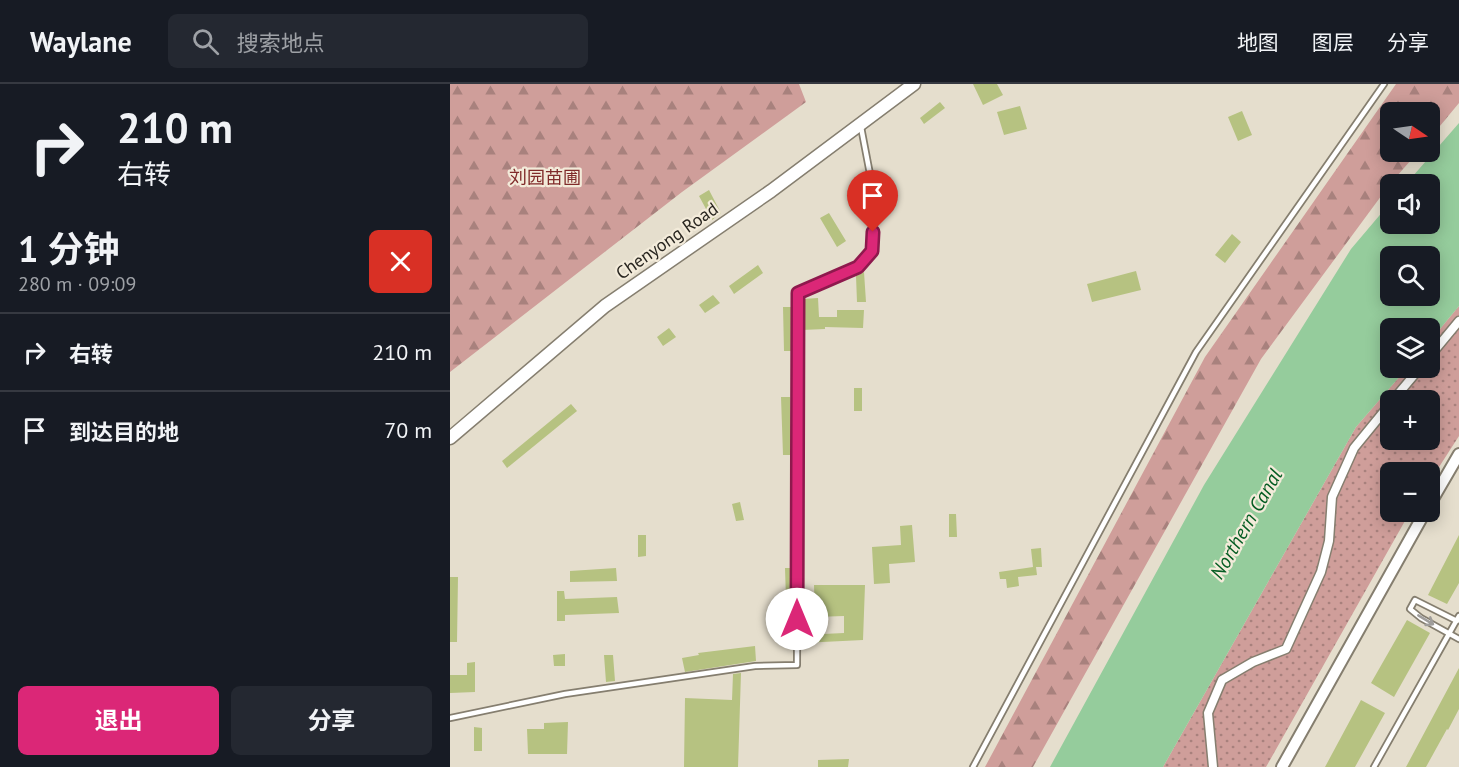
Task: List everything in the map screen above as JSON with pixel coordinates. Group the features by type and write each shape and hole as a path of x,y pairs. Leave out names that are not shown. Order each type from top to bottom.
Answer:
{"main road":[{"name":"Chenyong Road","path":"450,438 605,306 771,191 914,84"}],"street":[{"path":"1440,344 1459,321"},
{"path":"1402,390 1412,378"},
{"path":"1213,767 1208,713 1222,680 1253,662 1287,649 1321,572 1329,541 1332,497 1354,448 1380,417"},
{"path":"1440,487 1459,454"},
{"path":"1282,767 1419,522"}],"lane":[{"path":"973,767 1196,352 1384,84"},
{"path":"450,718 565,694 755,666 797,665 798,293 858,267 872,251 874,195 860,124"},
{"path":"1374,767 1449,634 1458,620 1415,600 1410,609 1420,618 1449,634 1459,639"}],"green space":[{"name":"刘园苗圃","path":"450,84 799,84 806,102 682,192 450,372"},
{"path":"1396,84 1459,84 1459,103 1440,126 1440,102 1383,102"},
{"path":"1380,107 1380,162 1409,162 1399,174 1380,174 1380,198 1261,359 1033,767 985,767 1205,357"},
{"path":"1459,306 1459,436 1440,465 1440,462 1380,462 1380,522 1404,522 1266,767 1163,767 1356,427 1380,399 1380,450 1440,450 1440,390 1388,390 1398,378 1440,378 1440,329"}],"water":[{"name":"Northern Canal","path":"1459,123 1459,306 1440,329 1440,318 1380,318 1380,378 1398,378 1388,390 1380,390 1380,399 1356,427 1163,767 1050,767 1204,485 1351,249 1380,215 1380,234 1440,234 1440,174 1415,174 1425,162 1440,162 1440,145"}],"building":[{"path":"973,84 997,84 1003,95 983,105"},
{"path":"940,102 945,108 924,124 920,118"},
{"path":"1020,106 1027,129 1004,135 997,112"},
{"path":"1242,111 1252,135 1238,141 1228,117"},
{"path":"709,190 721,213 712,220 699,196"},
{"path":"829,213 846,241 837,247 820,218"},
{"path":"1232,234 1241,242 1225,263 1215,255"},
{"path":"758,265 763,273 734,294 729,286"},
{"path":"1136,271 1141,290 1092,302 1087,284"},
{"path":"864,272 866,302 857,302 856,276"},
{"path":"713,295 720,303 705,313 699,305"},
{"path":"818,298 819,317 837,317 837,310 864,310 863,328 825,327 825,329 802,330 802,299"},
{"path":"783,307 793,307 792,351 784,351"},
{"path":"669,328 676,337 663,346 657,337"},
{"path":"854,388 862,388 862,411 854,411"},
{"path":"781,397 790,397 791,455 783,455"},
{"path":"571,404 577,411 507,468 502,461"},
{"path":"740,502 744,520 736,521 732,504"},
{"path":"949,514 956,514 957,537 949,537"},
{"path":"912,525 915,562 889,564 890,583 874,584 872,547 901,545 900,526"},
{"path":"638,535 646,535 646,556 638,557"},
{"path":"1459,535 1459,583 1447,604 1428,595"},
{"path":"1041,548 1042,567 1036,567 1037,575 1018,577 1019,586 1007,588 1006,579 1000,579 999,572 1033,567 1031,549"},
{"path":"616,568 617,581 570,582 570,571"},
{"path":"785,568 793,568 793,599 786,599"},
{"path":"450,577 458,577 457,642 450,642"},
{"path":"814,585 865,585 863,640 802,643 802,635 844,633 844,616 815,617"},
{"path":"557,591 564,591 565,599 617,597 619,613 565,615 565,621 557,621"},
{"path":"1407,620 1430,633 1394,697 1371,683"},
{"path":"755,646 756,661 685,672 682,658 699,655 698,653"},
{"path":"565,654 565,666 554,666 553,655"},
{"path":"604,655 613,655 615,681 606,682"},
{"path":"475,662 475,692 450,693 450,675 467,675 467,663"},
{"path":"1459,668 1459,709 1448,730 1426,767 1406,767"},
{"path":"741,673 738,767 684,767 685,698 732,700 733,674"},
{"path":"1361,700 1385,713 1355,767 1325,767"},
{"path":"568,722 567,754 528,754 527,729 544,729 544,723"},
{"path":"474,727 482,728 482,751 474,751"},
{"path":"849,759 848,767 818,767 818,760"}],"route":[{"path":"797,619 798,293 858,267 872,251 873,232"}]}
